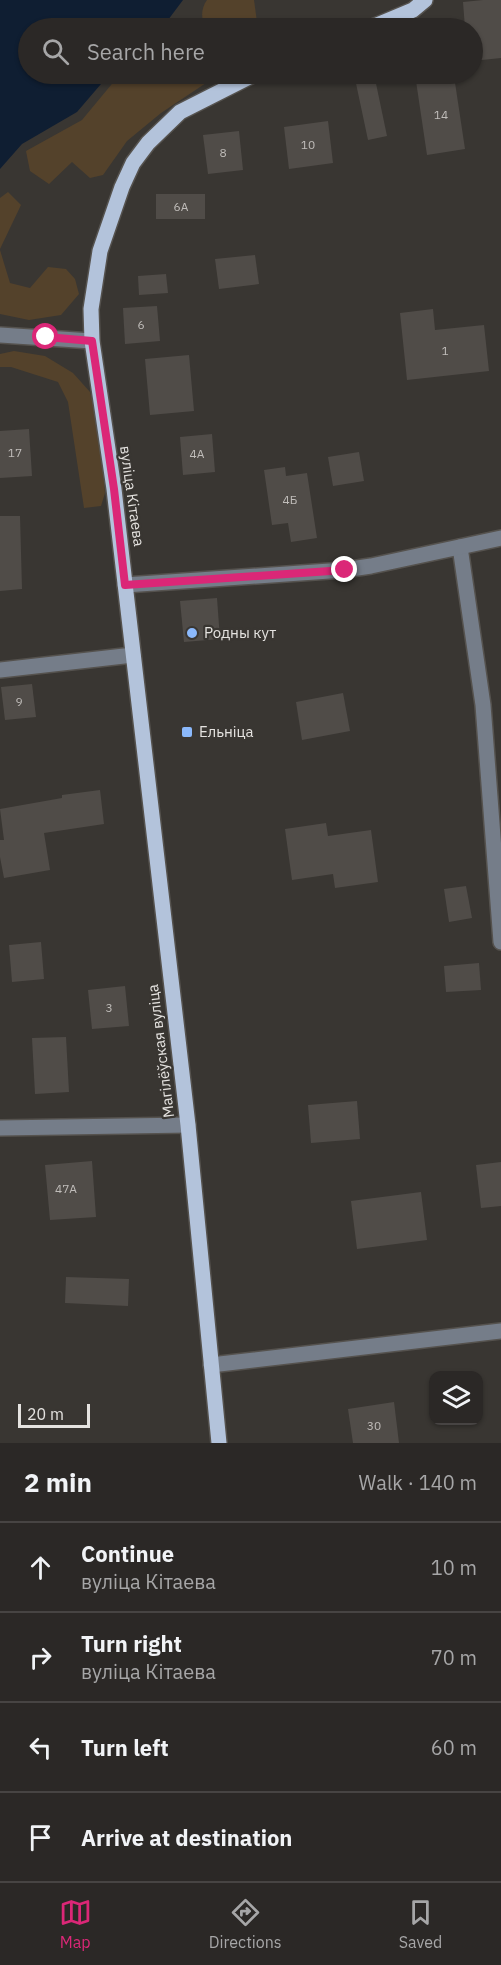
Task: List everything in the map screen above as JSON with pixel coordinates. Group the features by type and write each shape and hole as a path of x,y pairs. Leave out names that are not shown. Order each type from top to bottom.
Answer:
{"main road":[{"path":"394,18 413,10 425,0"},
{"name":"вуліца Кітаева","path":"133,655 114,489 92,341 91,309 100,251 122,186 133,163 148,143 180,112 235,84"},
{"name":"Магілёўская вуліца","path":"133,655 188,1125 219,1443"}],"street":[{"path":"0,335 92,341"},
{"path":"125,585 345,570 501,538"},
{"path":"460,547 483,705 501,942"},
{"path":"0,670 133,655"},
{"path":"0,1128 188,1125"},
{"path":"210,1365 501,1331"}],"shaded area":[{"path":"207,0 254,0 256,18 203,18 203,7"},
{"path":"112,84 204,84 161,113 127,141 103,175 90,178 72,162 49,184 30,171 26,151 82,120"},
{"path":"8,192 21,205 0,249 0,198"},
{"path":"0,250 10,283 30,288 48,267 66,269 75,279 79,294 61,315 29,320 0,314"},
{"path":"14,351 45,356 73,373 90,392 98,417 105,493 101,506 84,508 68,402 58,382 11,367 0,367 0,354"}],"water":[{"path":"0,0 183,0 170,18 18,18 18,84 101,84 77,112 22,144 0,169"}],"building":[{"path":"501,0 501,58 483,60 483,18 464,18 463,2"},
{"path":"356,84 376,84 387,136 368,140"},
{"path":"416,84 455,84 465,149 427,155"},
{"path":"328,121 333,163 289,169 284,127"},
{"path":"239,131 243,170 208,174 203,135"},
{"path":"156,194 205,194 205,219 156,219"},
{"path":"255,255 259,284 219,289 215,259"},
{"path":"166,274 168,293 139,295 138,276"},
{"path":"157,306 160,341 125,344 123,308"},
{"path":"433,309 435,330 484,325 489,371 407,380 400,313"},
{"path":"189,355 194,411 150,415 145,359"},
{"path":"29,429 32,476 0,478 0,431"},
{"path":"212,434 215,472 183,475 180,437"},
{"path":"359,452 364,481 333,486 328,457"},
{"path":"285,467 286,476 307,473 317,538 291,542 288,523 272,525 264,470"},
{"path":"0,516 20,516 22,589 0,591"},
{"path":"217,598 220,639 184,642 180,601"},
{"path":"32,684 36,717 5,720 1,687"},
{"path":"343,693 350,731 302,740 296,702"},
{"path":"100,790 104,824 44,833 50,870 4,878 0,857 0,840 4,840 0,809 62,798 62,795"},
{"path":"326,823 328,836 371,830 378,882 335,888 333,874 292,880 285,829"},
{"path":"466,886 472,918 449,922 444,889"},
{"path":"41,942 44,979 12,982 9,945"},
{"path":"479,963 481,990 446,992 444,966"},
{"path":"125,986 129,1026 92,1029 88,990"},
{"path":"66,1037 69,1092 35,1094 32,1038"},
{"path":"357,1101 360,1139 311,1143 308,1105"},
{"path":"92,1161 96,1217 50,1220 45,1165"},
{"path":"501,1162 501,1206 481,1208 476,1165"},
{"path":"421,1192 427,1240 357,1249 351,1201"},
{"path":"66,1277 129,1279 128,1306 65,1303"},
{"path":"394,1402 399,1443 353,1443 348,1409"}],"place":[{"name":"Родны кут","path":"192,633"},
{"name":"Ельніца","path":"187,732"}],"route":[{"path":"46,337 92,341 114,489 125,585 345,570"}]}
